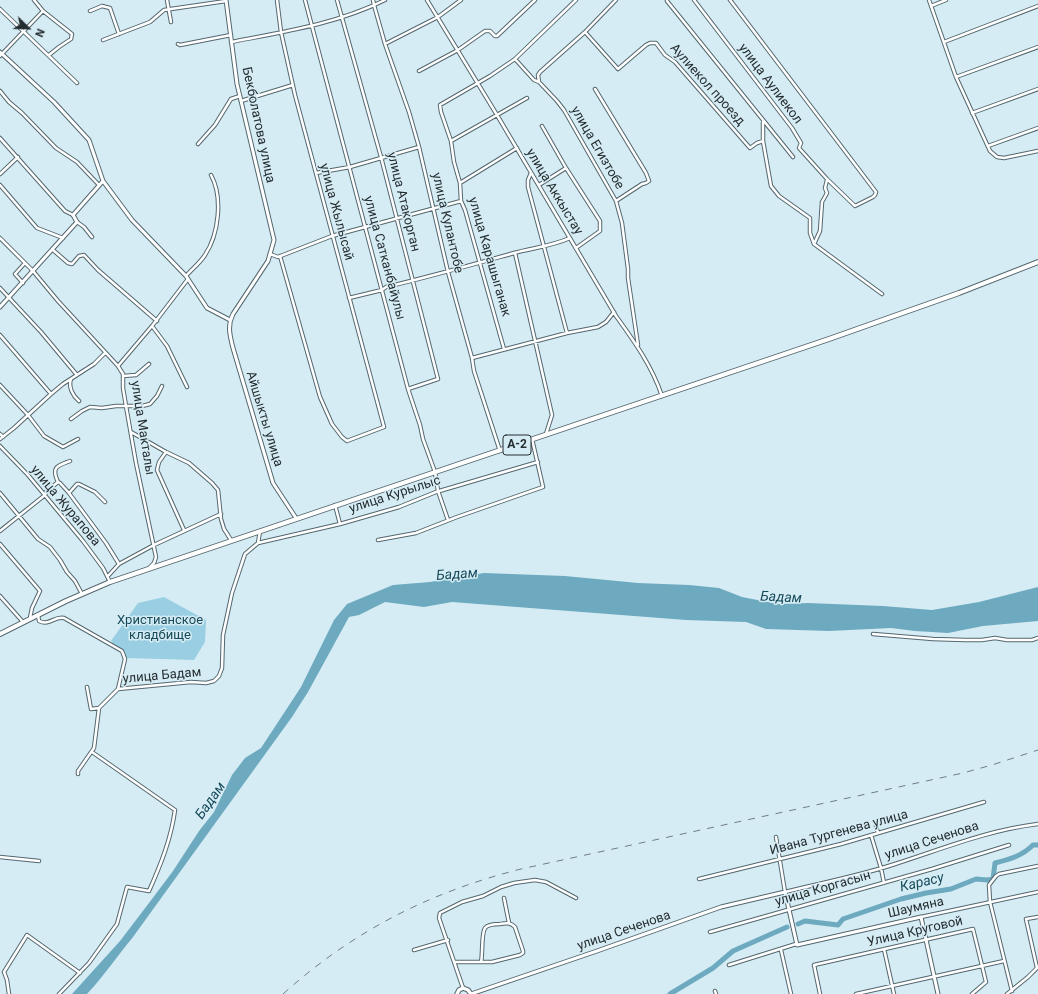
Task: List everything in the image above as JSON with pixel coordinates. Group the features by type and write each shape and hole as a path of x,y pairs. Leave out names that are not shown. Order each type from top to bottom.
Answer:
{"highway":[{"name":"A-2","path":"0,634 38,614 110,582 296,518 823,342 941,300 1038,262"}],"main road":[{"path":"457,994 459,990 463,988 468,990 471,994"}],"street":[{"path":"34,0 43,11 72,34 71,39 49,55"},
{"path":"167,0 171,22"},
{"path":"103,40 150,22 164,10 226,0"},
{"name":"Бекболатова улица","path":"226,0 240,96 274,240 270,254"},
{"name":"улица Жылысай","path":"277,0 281,32 293,85 384,427 347,441 332,424 320,397 280,256"},
{"name":"улица Сатканбайулы","path":"304,0 350,167 408,389 423,439 435,472 438,491 448,520"},
{"name":"улица Атакорган","path":"337,0 381,157 438,379 408,389"},
{"name":"улица Кулантобе","path":"373,0 385,44 409,112 419,147 448,272 472,358 474,371 500,451"},
{"path":"231,42 281,32 342,17 374,6 384,0"},
{"name":"улица Аккыстау","path":"427,0 614,312 638,346 657,381 662,396"},
{"path":"385,44 438,17 461,0"},
{"path":"419,71 458,50 485,32 490,32 497,36 535,0"},
{"name":"улица Карашыганак","path":"504,349 465,210 461,201 460,183 454,162 451,141 440,105 477,82 490,76 515,59 576,0"},
{"path":"539,82 538,75 540,72 585,32 616,0"},
{"name":"улица Аулиекол","path":"694,0 792,128 801,143 799,148 827,179"},
{"path":"730,0 826,125 876,194 855,206 827,179"},
{"path":"929,0 956,77 990,151 997,156 1004,158 1038,151"},
{"path":"931,6 946,0"},
{"name":"Аулиекол проезд","path":"667,1 792,157"},
{"path":"90,11 102,6 110,8 119,34"},
{"path":"944,42 1038,6"},
{"path":"0,9 77,83"},
{"path":"43,11 1,54 54,102 89,140 103,181 123,208 186,276 207,308 230,320 268,261 270,254 278,257 332,236 461,201"},
{"name":"Аулиекол проезд","path":"585,32 618,69 646,45 656,43 665,55 675,62 750,148 763,141"},
{"path":"178,44 180,45 231,36"},
{"path":"956,77 1038,47"},
{"name":"улица Егизтобе","path":"515,59 534,80 539,82 564,110 616,201 622,223 638,346"},
{"path":"241,101 293,85"},
{"path":"595,89 646,173 649,181 616,201"},
{"path":"972,113 1038,89"},
{"path":"0,91 9,102 22,113 56,148 77,162 99,185"},
{"path":"198,144 215,125 231,99 240,96"},
{"path":"451,141 527,98"},
{"name":"Аулиекол проезд","path":"763,120 763,141 771,186 779,196 810,218 810,233 814,244"},
{"path":"542,126 566,168 600,221 600,231 576,248"},
{"path":"988,146 1038,128"},
{"path":"0,138 65,211 73,215 77,222 84,227 92,237"},
{"path":"316,173 350,167 419,147"},
{"path":"460,183 517,148"},
{"path":"0,174 18,157"},
{"path":"539,185 566,168"},
{"path":"531,173 528,180 528,187 567,333"},
{"path":"186,276 205,256 212,241 216,227 218,202 216,184 211,175"},
{"path":"827,179 825,188 827,193 822,202 820,231 814,244 882,294"},
{"path":"73,215 103,181"},
{"path":"0,185 37,228 63,238"},
{"path":"0,307 77,222"},
{"name":"улица Макталы","path":"0,238 33,271 58,301 118,366 123,376 126,406 136,463 156,557 154,563 148,569"},
{"path":"349,298 570,238"},
{"path":"53,250 68,263 72,264 80,256 84,256 98,270 157,320"},
{"path":"515,253 552,415 546,434"},
{"path":"23,283 15,274 25,263"},
{"path":"118,366 157,320 188,279"},
{"path":"0,288 41,332 77,375"},
{"path":"472,358 598,326 606,322 614,312"},
{"name":"Айшыкты улица","path":"230,320 229,330 233,348 273,483 296,518"},
{"path":"152,326 168,346 187,387"},
{"path":"0,335 51,394"},
{"path":"0,434 1,438 51,394 94,364 105,353"},
{"path":"123,376 136,375 149,364"},
{"path":"71,379 70,387 76,399 79,401"},
{"path":"0,385 28,415 44,436 63,447 78,439"},
{"path":"71,419 90,407 102,408 142,406 150,404 157,396 162,386"},
{"path":"131,432 189,463 216,486 218,490 224,529 231,540"},
{"path":"378,540 416,533 448,520 543,487 532,439"},
{"name":"улица Журапова","path":"0,446 28,475 83,541 104,568 110,582"},
{"path":"166,452 159,462 157,470 184,530"},
{"path":"70,461 57,466 55,469 54,472 58,482 60,482 69,493 119,564"},
{"name":"улица Курылыс","path":"258,543 340,524 399,507 438,491 538,462"},
{"path":"0,531 45,495 46,492 58,482"},
{"path":"69,493 77,484 79,484 95,492 105,502"},
{"path":"0,493 38,539 50,547 67,572 75,580 82,594"},
{"path":"335,505 340,524"},
{"path":"108,576 119,564 184,530 221,514"},
{"path":"258,543 261,530"},
{"name":"улица Бадам","path":"99,708 118,689 191,682 206,683 214,681 219,676 222,668 223,635 232,593 245,554 258,543"},
{"path":"0,544 40,591 32,608 30,618"},
{"path":"0,596 23,622"},
{"path":"38,614 39,621 46,623 60,617 64,618 119,648 125,659 118,689"},
{"path":"873,634 949,640 982,640 995,638 1013,640 1038,638"},
{"path":"78,774 78,771 94,748 99,708 91,709 87,687"},
{"path":"59,994 89,963 117,924 127,887 149,891 164,856 173,828 175,810 92,752"},
{"name":"Ивана Тургенева улица","path":"698,879 871,835 984,802"},
{"name":"улица Сеченова","path":"471,994 721,907 881,868 995,831 1038,824"},
{"path":"876,826 878,833"},
{"path":"871,835 884,882"},
{"path":"776,837 788,909 797,945"},
{"name":"улица Коргасын","path":"710,932 1009,845"},
{"path":"0,858 39,861"},
{"path":"1012,991 990,902 988,885 996,876 1038,866"},
{"path":"463,988 448,940 439,918 440,913 446,909 483,896 501,887 514,883 535,880 546,882 576,898"},
{"name":"Шаумяна","path":"729,965 797,945 1038,892"},
{"path":"504,898 509,923"},
{"path":"922,917 938,994"},
{"path":"1008,994 1038,967 1026,919 1038,917"},
{"path":"455,962 481,962 492,962 520,955 523,953 515,927 509,923 489,925 485,928 483,956 481,962"},
{"name":"Улица Круговой","path":"820,994 814,965 973,929 986,982 972,994"},
{"path":"9,994 7,980 2,972 28,935 80,973"},
{"path":"414,950 448,940"},
{"path":"884,949 894,994"},
{"path":"781,950 791,994"},
{"path":"856,994 1004,961"}],"green space":[{"name":"Христианское кладбище","path":"164,597 206,620 205,642 194,660 126,658 111,641 138,603"}],"shaded area":[{"path":"484,573 565,576 638,583 719,588 742,597 778,604 808,603 883,606 932,610 979,602 1038,587 1038,621 983,626 948,633 891,628 829,631 766,629 746,622 686,620 452,602 424,607 385,602 359,615 349,617 308,692 292,717 133,937 87,994 72,994 120,941 173,871 199,831 214,812 232,775 245,758 261,748 301,687 334,620 347,604 393,585 430,582"}],"waterway":[{"name":"Карасу","path":"798,924 805,921 838,925 843,919 901,899 951,889 976,879 993,879 995,863 1016,857 1033,845 1038,845"},
{"name":"Карасу","path":"670,994 713,968 733,951 787,927"}],"railway":[{"path":"283,994 337,951 394,916 455,889 488,878 521,869 963,773 1038,750"}],"water label":[{"name":"Бадам","path":"457,575"},
{"name":"Бадам","path":"781,598"},
{"name":"Бадам","path":"211,801"}]}
